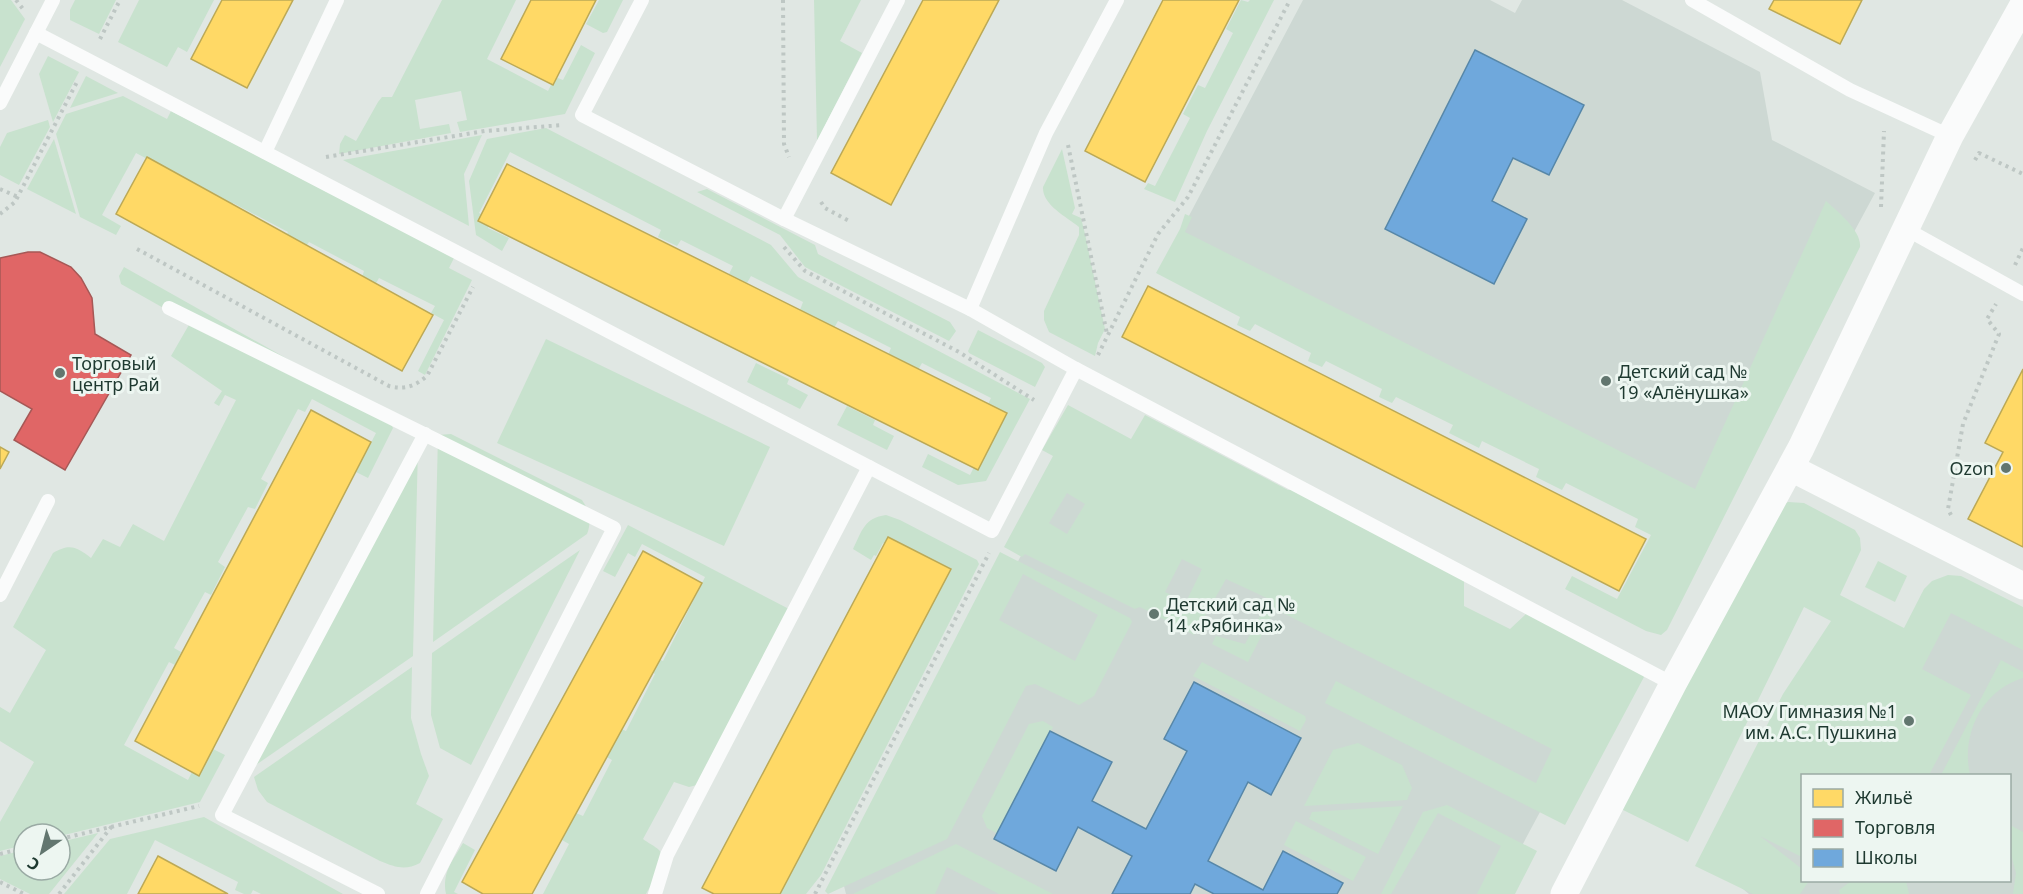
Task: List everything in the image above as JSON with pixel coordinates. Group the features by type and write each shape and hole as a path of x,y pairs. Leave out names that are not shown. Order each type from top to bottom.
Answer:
{"street":[{"path":"1564,894 1673,684 1791,468 1950,136 2023,5"},
{"path":"1791,468 2023,585"}],"lane":[{"path":"0,103 53,0"},
{"path":"265,152 337,0"},
{"path":"642,0 582,115 784,219 970,309 1076,369 1673,684"},
{"path":"784,219 898,0"},
{"path":"970,309 1046,133 1117,0"},
{"path":"1692,0 1850,90 1950,136"},
{"path":"36,33 992,531 1076,369"},
{"path":"1906,229 2023,294"},
{"path":"169,308 614,528 427,894"},
{"path":"378,894 222,815 425,434"},
{"path":"655,894 666,855 869,467"},
{"path":"0,595 48,501"}],"path":[{"path":"0,214 18,197 120,0"},
{"path":"783,0 784,144 790,160 817,185 819,199 825,208 856,225"},
{"path":"1096,360 1158,234 1188,197 1290,0"},
{"path":"326,157 485,131 563,125 569,115"},
{"path":"1068,142 1107,335"},
{"path":"1974,163 1979,153 2023,174"},
{"path":"0,189 18,197"},
{"path":"782,244 805,271 959,352 1034,400"},
{"path":"137,249 389,386 398,388 415,386 427,376 472,287"},
{"path":"1952,517 1948,509 1963,424 2000,334 1987,319 1997,301"},
{"path":"815,894 988,556 992,531"},
{"path":"72,836 205,805"},
{"path":"59,894 112,826"},
{"path":"0,882 24,894"}],"shaded area":[{"name":"Детский сад № 19 «Алёнушка»","path":"1303,0 1490,0 1515,13 1522,0 1622,0 1760,72 1772,140 1875,193 1701,516 1173,246"},
{"name":"Детский сад № 14 «Рябинка»","path":"1060,483 1576,745 1496,894 846,894 844,886"},
{"name":"МАОУ Гимназия №1 им. А.С. Пушкина","path":"1937,597 2023,642 2023,894 1749,894 1720,870 1838,637 1900,667"}],"green space":[{"path":"0,0 11,0 25,19 0,67"},
{"path":"75,0 116,0 99,34 70,20 70,10"},
{"path":"139,0 214,0 187,52 178,47 167,67 118,42"},
{"path":"442,0 516,0 487,59 548,91 555,77 563,80 581,45 595,53 565,114 460,132 457,122 467,120 461,91 415,100 420,129 449,124 451,133 339,154 340,144 345,135 356,141 382,97 392,97"},
{"path":"599,0 623,0 607,32 603,33 586,24"},
{"path":"814,0 861,0 840,41 862,53 817,141"},
{"path":"1241,0 1248,2 1250,0 1274,0 1207,131 1175,202 1144,189 1148,183 1155,186 1190,118 1183,114 1198,85 1205,88 1233,33 1226,29"},
{"path":"48,56 79,72 53,122 39,74"},
{"path":"86,76 118,93 70,108"},
{"path":"123,96 167,119 171,111 454,258 449,268 472,280 425,375 418,371 444,320 431,313 435,306 379,278 375,285 362,277 364,271 309,242 305,248 285,238 288,232 233,203 228,210 217,196 136,153 102,215 121,226 116,235 80,217 56,134 66,114"},
{"path":"48,120 50,127 19,185 0,175 0,147 7,133"},
{"path":"546,128 771,245 798,277 1030,399 986,481 958,485 922,467 928,454 970,475 1001,413 987,406 991,398 922,363 918,370 888,355 891,348 838,321 834,328 800,310 803,302 751,276 747,283 729,274 733,266 681,240 677,246 658,237 661,230 510,152 479,213 492,220 488,228 509,238 502,251 476,235 469,181 487,139"},
{"path":"482,135 464,174 469,226 343,160"},
{"path":"54,139 76,214 27,189"},
{"path":"1062,149 1075,208 1072,214 1081,218 1105,329 1095,356 1049,332 1044,320 1044,311 1079,235 1079,227 1051,205 1044,193 1043,187"},
{"path":"707,189 815,245 818,254 950,322 956,331 949,341 805,267 780,235 697,192"},
{"path":"1826,201 1853,228 1860,241 1860,247 1667,630 1661,635 1646,631 1565,589 1572,576 1617,599 1651,535 1635,527 1638,519 1566,483 1562,490 1536,477 1539,469 1482,441 1479,448 1449,433 1453,425 1396,397 1392,403 1379,397 1382,389 1326,361 1322,367 1308,361 1311,353 1255,324 1250,331 1237,325 1240,317 1156,273 1180,229 1185,214 1192,217 1185,232 1695,489"},
{"path":"124,267 309,371 391,424 393,428 368,478 356,472 376,433 312,399 305,412 298,409 261,479 268,483 255,509 248,507 218,562 225,567 211,595 205,592 174,648 181,652 175,665 169,662 124,745 188,780 195,766 213,749 225,755 200,802 72,833 72,822 12,822 12,848 0,851 0,822 34,762 0,741 0,707 10,713 46,650 13,627 53,553 69,547 82,551 91,558 103,539 120,547 133,524 164,541 236,400 225,395 219,406 214,403 222,391 171,356 190,323 121,284 119,276"},
{"path":"978,330 1042,363 1045,367 1035,387 969,353"},
{"path":"546,339 770,447 724,546 497,443"},
{"path":"756,363 789,379 787,384 808,395 800,409 747,382"},
{"path":"1068,405 1131,439 1145,415 1288,490 1300,489 1464,579 1464,606 1510,629 1528,612 1641,671 1644,677 1565,825 1325,703 1336,681 1536,783 1552,749 1275,609 1248,662 1212,644 1216,636 1245,644 1269,599 1226,579 1194,635 1140,607 1135,609 1025,554 1022,557 1004,547 1053,456 1042,450","holes":["1067,493 1085,504 1067,534 1049,523","1182,559 1202,569 1186,602 1165,592"]},
{"path":"847,406 875,420 873,425 894,436 887,450 837,425"},
{"path":"451,434 582,500 588,512 589,525 587,534 433,642 438,435"},
{"path":"418,447 413,656 253,767"},
{"path":"1788,502 1804,503 1855,530 1860,538 1861,550 1840,595 1904,628 1924,589 1932,581 1948,575 1961,576 2023,607 2023,650 1951,613 1922,669 1971,695 1930,774 1801,774 1801,856 1760,836 1801,868 1801,882 1808,882 1800,894 1753,894 1695,866 1783,694 1831,621 1804,607 1688,842 1619,808 1782,505"},
{"path":"886,515 977,560 979,564 821,875 806,894 780,894 944,575 883,543 871,560 853,549 868,522"},
{"path":"628,525 789,609 697,785 689,787 674,782 643,839 659,850 662,855 659,872 646,894 543,894 569,844 562,840 576,813 583,816 612,760 605,756 619,728 626,731 655,674 649,670 655,658 663,661 705,577 642,544 635,557 628,553 615,577 603,571"},
{"path":"580,550 471,765 440,748 431,715 432,653"},
{"path":"1000,552 1130,618 1132,622 1094,696 1079,705 1035,684 1026,686 947,839 828,894 825,891","holes":["1023,574 1098,615 1075,661 999,620"]},
{"path":"1878,561 1907,576 1895,602 1865,587"},
{"path":"2001,660 2023,672 2023,678 2008,684 1996,693 1977,716 1969,745 1970,774 1942,774"},
{"path":"1202,662 1305,716 1306,720 1300,731 1193,676"},
{"path":"412,667 411,718 429,776 416,804 443,819 420,863 410,867 400,867 380,861 267,802 258,790 254,777"},
{"path":"1043,721 1053,727 998,834 987,828 982,816 1029,724"},
{"path":"1358,743 1402,765 1412,788 1407,800 1304,806 1333,750"},
{"path":"1447,805 1537,851 1515,894 1477,894 1501,846 1438,813 1391,894 1381,894 1423,812"},
{"path":"1403,806 1378,854 1309,819 1312,812"},
{"path":"204,817 343,894 261,894 253,890 251,894 244,894 235,890 238,882 155,840 127,894 64,894 110,839"},
{"path":"1296,821 1366,857 1353,881 1284,845"},
{"path":"2011,826 2023,832 2023,894 2013,894 2016,873 2011,855"},
{"path":"98,833 72,865 72,839"},
{"path":"463,843 475,850 454,892 458,894 446,894 447,873"},
{"path":"956,844 1053,894 999,894 947,867 935,894 853,894"},
{"path":"12,853 12,882 59,882 49,894 30,894 0,879 0,856"},
{"path":"1850,882 1906,882 1909,894 1840,894 1839,890"}],"building: Жильё":[{"path":"222,0 293,0 247,88 191,59"},
{"path":"531,0 596,0 553,85 501,59"},
{"path":"923,0 999,0 891,205 831,173"},
{"path":"1163,0 1239,0 1145,182 1085,151"},
{"path":"1774,0 1862,0 1840,44 1769,9"},
{"path":"147,157 433,315 402,371 116,214"},
{"path":"507,164 1007,413 978,470 478,221"},
{"path":"1148,286 1646,539 1619,591 1122,337"},
{"path":"2023,369 2023,547 1968,519 2003,452 1985,443"},
{"path":"311,410 371,442 199,776 135,741"},
{"path":"0,447 9,452 0,469"},
{"path":"888,537 951,569 780,894 714,894 702,888"},
{"path":"643,551 702,583 532,894 483,894 462,882"},
{"path":"158,856 228,894 138,894"}],"building: Торговля":[{"name":"Торговый центр Рай","path":"40,252 71,267 81,278 92,298 95,334 131,355 65,470 14,440 32,409 0,391 0,258"}],"building: Школы":[{"path":"1475,50 1584,105 1549,175 1513,158 1492,201 1527,219 1494,284 1385,229"},
{"path":"1194,682 1301,738 1271,795 1248,782 1208,861 1263,890 1283,851 1343,883 1337,894 1214,894 1195,884 1190,894 1112,894 1132,856 1078,827 1056,871 994,839 1050,731 1112,762 1092,801 1146,829 1187,751 1164,739"}],"place":[{"name":"Торговый центр Рай","path":"60,373"},
{"name":"Детский сад № 19 «Алёнушка»","path":"1606,381"},
{"name":"Ozon","path":"2006,468"},
{"name":"Детский сад № 14 «Рябинка»","path":"1154,614"},
{"name":"МАОУ Гимназия №1 им. А.С. Пушкина","path":"1909,721"}]}
